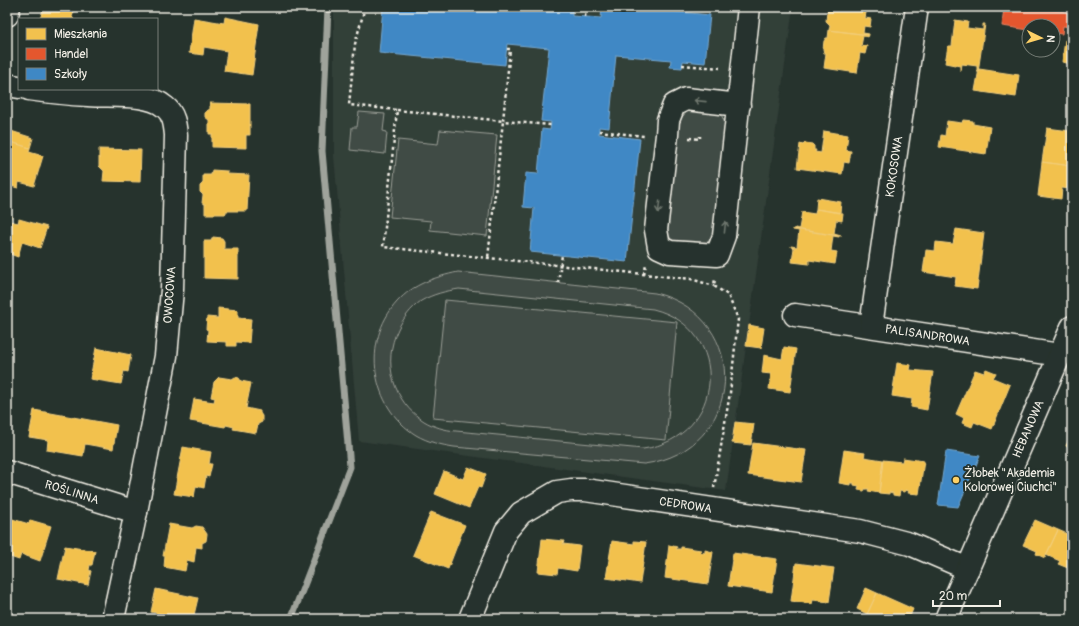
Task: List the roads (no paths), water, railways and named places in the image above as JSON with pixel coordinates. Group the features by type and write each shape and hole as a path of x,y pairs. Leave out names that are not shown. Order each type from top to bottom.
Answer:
{"street":[{"path":"7,15 9,7"},
{"path":"739,105 686,99 674,105 668,120 656,230 659,247 670,252 717,255 724,236 739,105 749,7"},
{"name":"KOKOSOWA","path":"871,326 917,7"},
{"path":"7,85 18,87"},
{"name":"OWOCOWA","path":"38,90 87,96 149,99 166,108 172,115 175,124 172,290 166,356 136,512 113,619"},
{"name":"PALISANDROWA","path":"795,315 1060,355"},
{"name":"HEBANOWA","path":"946,619 1072,327"},
{"name":"ROŚLINNA","path":"7,472 136,512"},
{"name":"CEDROWA","path":"470,619 506,530 513,521 521,513 557,492 571,490 860,531 910,544 968,569"}],"waterway":[{"path":"291,619 350,467 322,151 328,7"}],"place":[{"name":"Żłobek \"Akademia Kolorowej Ciuchci\"","path":"956,480"}]}
